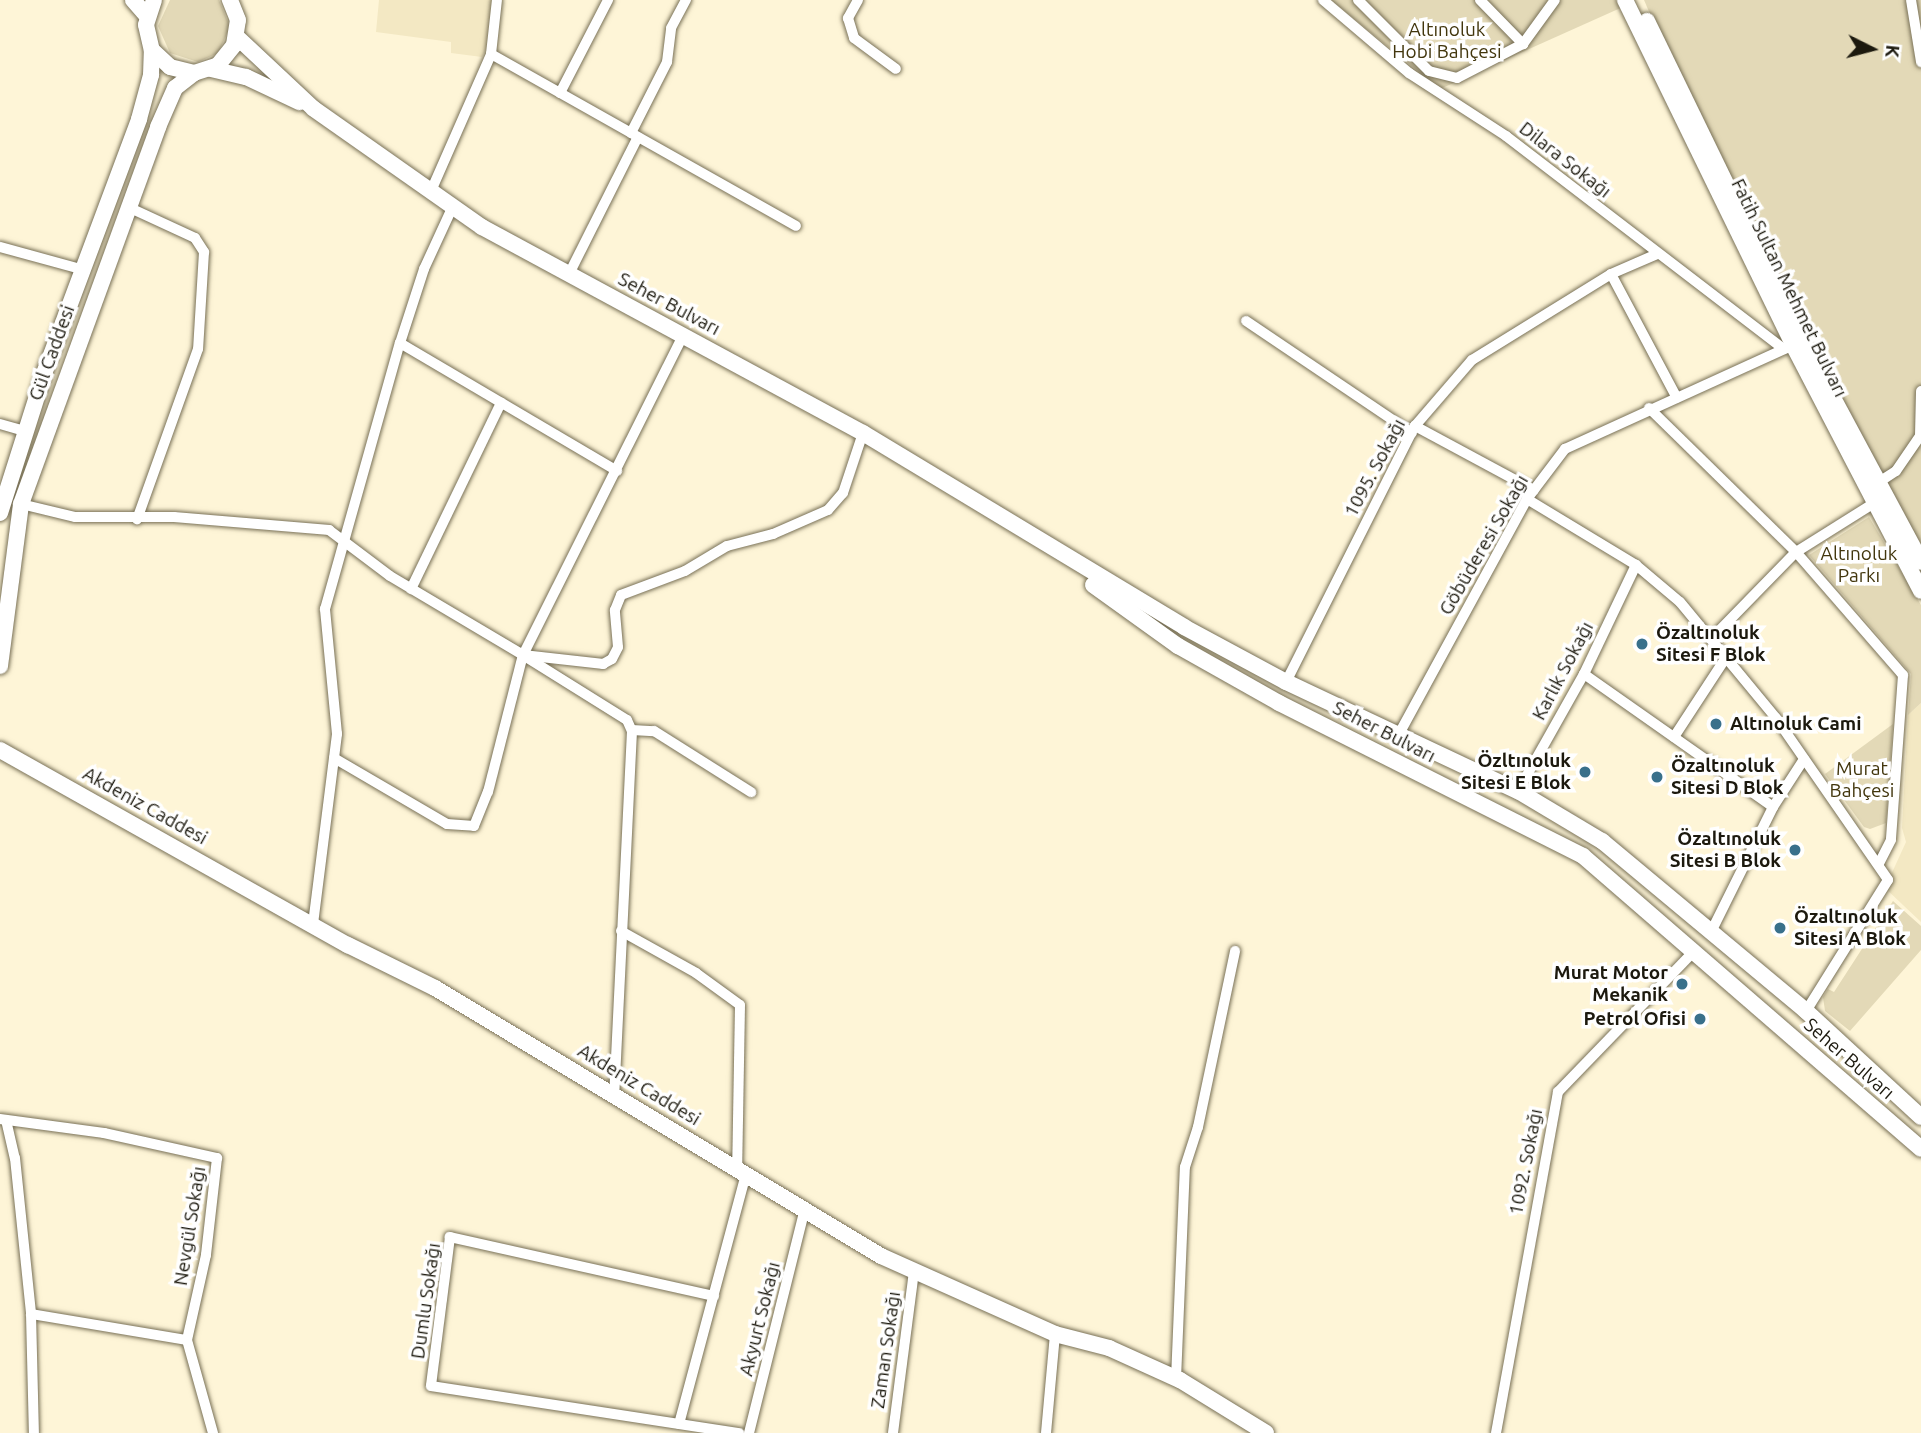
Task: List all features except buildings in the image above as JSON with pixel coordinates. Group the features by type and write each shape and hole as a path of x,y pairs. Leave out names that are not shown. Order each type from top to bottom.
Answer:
{"street":[{"path":"133,0 147,16 154,0"},
{"path":"432,191 491,54 497,0"},
{"path":"559,93 608,0"},
{"path":"569,274 667,62 671,28 683,3 670,0"},
{"path":"858,0 848,18 854,38 897,69"},
{"name":"Dilara Sokağı","path":"1323,0 1409,74 1506,136 1657,254 1789,347"},
{"path":"1358,0 1429,71 1443,77 1457,78 1523,44 1555,0"},
{"path":"1480,0 1523,44"},
{"name":"Fatih Sultan Mehmet Bulvarı","path":"1625,0 1789,347 1921,591"},
{"name":"Fatih Sultan Mehmet Bulvarı","path":"1637,0 1801,338 1921,562"},
{"path":"1911,0 1921,62"},
{"path":"152,50 170,67 194,73 211,69 225,60 237,37 234,4"},
{"name":"Gül Caddesi","path":"0,513 25,431 139,119 151,75 152,50 147,16"},
{"name":"Seher Bulvarı","path":"237,37 314,109 453,206 569,274 863,433 1011,526 1286,682 1518,791 1602,841 1806,1011 1921,1117"},
{"path":"491,54 796,226"},
{"name":"Seher Bulvarı","path":"211,69 246,77 314,109"},
{"name":"Gül Caddesi","path":"0,666 21,504 128,207 175,88 194,73"},
{"path":"313,924 337,734 325,609 400,343 424,269 453,206"},
{"path":"128,207 195,238 204,252 198,349 137,519"},
{"path":"0,247 84,270"},
{"name":"1095. Sokağı","path":"1286,682 1414,429 1472,359 1611,274 1657,254"},
{"path":"1611,274 1676,398"},
{"path":"1246,321 1414,429 1530,495 1636,565 1713,637 1879,863 1888,880 1806,1011"},
{"path":"334,758 447,824 474,826 488,792 523,655 683,335"},
{"path":"400,343 617,471"},
{"name":"Göbüderesi Sokağı","path":"1399,734 1530,495 1566,449 1649,408 1789,347"},
{"path":"1879,482 1896,471 1920,436 1921,391"},
{"path":"411,589 501,403"},
{"path":"1649,408 1796,552 1903,675 1891,840 1879,863"},
{"path":"0,424 25,431"},
{"path":"523,655 608,662 618,647 615,610 621,595 685,571 727,546 773,534 828,510 843,493 863,433"},
{"path":"1713,637 1796,552 1874,503"},
{"path":"21,504 75,517 328,530 411,589 627,720 632,730 614,1094"},
{"name":"Seher Bulvarı","path":"1011,526 1189,652 1279,703 1583,856 1695,950 1921,1149"},
{"name":"Karlık Sokağı","path":"1518,791 1584,674 1636,565"},
{"path":"1674,737 1727,656"},
{"path":"1584,674 1773,807"},
{"path":"632,730 654,731 751,792"},
{"name":"Akdeniz Caddesi","path":"0,750 313,924 435,988 614,1094 804,1213 914,1272 1055,1334 1109,1348 1176,1379 1266,1433"},
{"path":"1712,930 1773,807 1804,759"},
{"path":"621,931 696,973 740,1005 741,1175 679,1424"},
{"name":"1092. Sokağı","path":"1496,1433 1558,1092 1695,950"},
{"path":"1176,1379 1185,1167 1198,1127 1235,951"},
{"path":"3,1119 15,1158 32,1314 34,1433"},
{"name":"Nevgül Sokağı","path":"3,1119 104,1133 217,1158 206,1255 187,1340 213,1433"},
{"name":"Akyurt Sokağı","path":"749,1433 804,1213"},
{"name":"Dumlu Sokağı","path":"713,1296 450,1237 431,1386 739,1433"},
{"name":"Zaman Sokağı","path":"893,1433 914,1272"},
{"path":"32,1314 187,1340"},
{"path":"1046,1433 1055,1334"}],"shaded area":[{"path":"379,0 493,0 488,45 482,57 451,53 451,42 376,32"},
{"path":"1921,703 1921,922 1885,888 1906,842 1902,828 1908,715"}],"green space":[{"path":"170,0 219,0 230,27 218,53 198,62 170,53 158,26"},
{"name":"Altınoluk Hobi Bahçesi","path":"1331,0 1622,0 1625,6 1440,89"},
{"path":"1644,0 1921,0 1921,564 1679,81"},
{"name":"Altınoluk Parkı","path":"1869,517 1921,605 1921,703 1908,715 1911,674 1809,555"},
{"name":"Murat Bahçesi","path":"1893,724 1886,823 1870,829 1864,827 1825,774"},
{"path":"1893,901 1921,926 1921,950 1850,1031 1825,1011 1823,997 1828,989 1834,992"}],"place":[{"name":"Özaltınoluk Sitesi F Blok","path":"1642,644"},
{"name":"Altınoluk Cami","path":"1716,724"},
{"name":"Özltınoluk Sitesi E Blok","path":"1585,772"},
{"name":"Özaltınoluk Sitesi D Blok","path":"1657,777"},
{"name":"Özaltınoluk Sitesi B Blok","path":"1795,850"},
{"name":"Özaltınoluk Sitesi A Blok","path":"1780,928"},
{"name":"Murat Motor Mekanik","path":"1682,984"},
{"name":"Petrol Ofisi","path":"1700,1019"}]}
